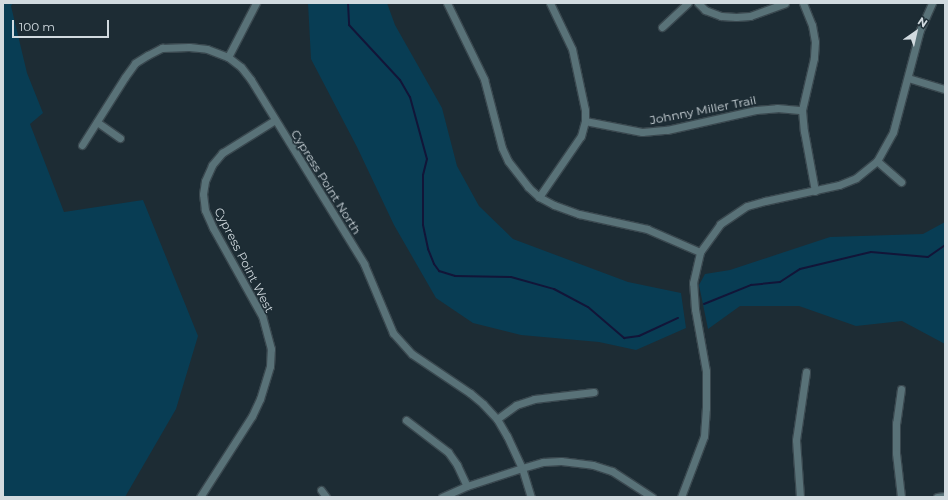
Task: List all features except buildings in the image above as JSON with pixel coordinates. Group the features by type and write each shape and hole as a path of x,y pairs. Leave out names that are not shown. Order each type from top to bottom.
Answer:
{"street":[{"path":"228,57 256,3"},
{"path":"447,3 484,79 502,148 508,161 520,177 539,197 554,205 579,214 647,229 700,252"},
{"path":"539,197 580,136 585,122 585,110 572,49 550,3"},
{"path":"662,27 688,3"},
{"path":"698,3 706,10 720,16 736,17 750,16 785,3"},
{"path":"803,3 812,25 815,42 814,58 802,110 804,131 815,191"},
{"path":"681,497 704,436 706,415 706,371 695,309 693,283 700,252 720,224 747,206 765,200 839,185 856,178 877,161 893,132 920,30 932,3"},
{"name":"Cypress Point North","path":"82,145 135,63 162,48 189,47 207,49 228,57 241,67 251,80 364,264 393,332 412,354 470,393 497,419 522,468 531,497"},
{"path":"908,78 945,89"},
{"name":"Johnny Miller Trail","path":"585,122 642,132 667,130 756,110 777,108 802,110"},
{"name":"Cypress Point West","path":"200,497 252,416 260,399 270,366 271,349 262,316 213,228 205,210 203,194 205,181 212,165 222,153 275,120"},
{"path":"97,122 120,138"},
{"path":"877,161 901,182"},
{"path":"800,497 796,440 806,372"},
{"path":"902,389 896,423 896,453 902,497"},
{"path":"497,419 516,405 534,399 594,392"},
{"path":"406,420 448,452 457,465 467,486"},
{"path":"442,497 467,486 522,468 543,462 562,461 593,465 612,471 652,497"},
{"path":"321,490 326,497"},
{"path":"937,497 945,496"}],"shaded area":[{"path":"3,3 13,3 11,6 27,73 43,113 30,124 64,212 143,200 198,336 176,409 125,497 3,497"},
{"path":"308,3 387,3 395,25 442,108 457,166 479,206 513,239 628,282 681,293 686,328 636,350 599,342 521,335 473,323 436,298 394,225 357,147 311,59"},
{"path":"945,222 945,344 902,321 856,326 799,306 740,306 708,329 699,285 705,274 730,270 830,237 923,234"}],"waterway":[{"path":"348,3 349,25 400,80 410,97 427,159 423,175 423,225 428,249 434,264 439,271 455,276 511,277 554,289 588,307 624,338 639,336 678,318"},
{"path":"704,304 751,285 780,282 800,269 871,252 928,257 945,245"}]}
